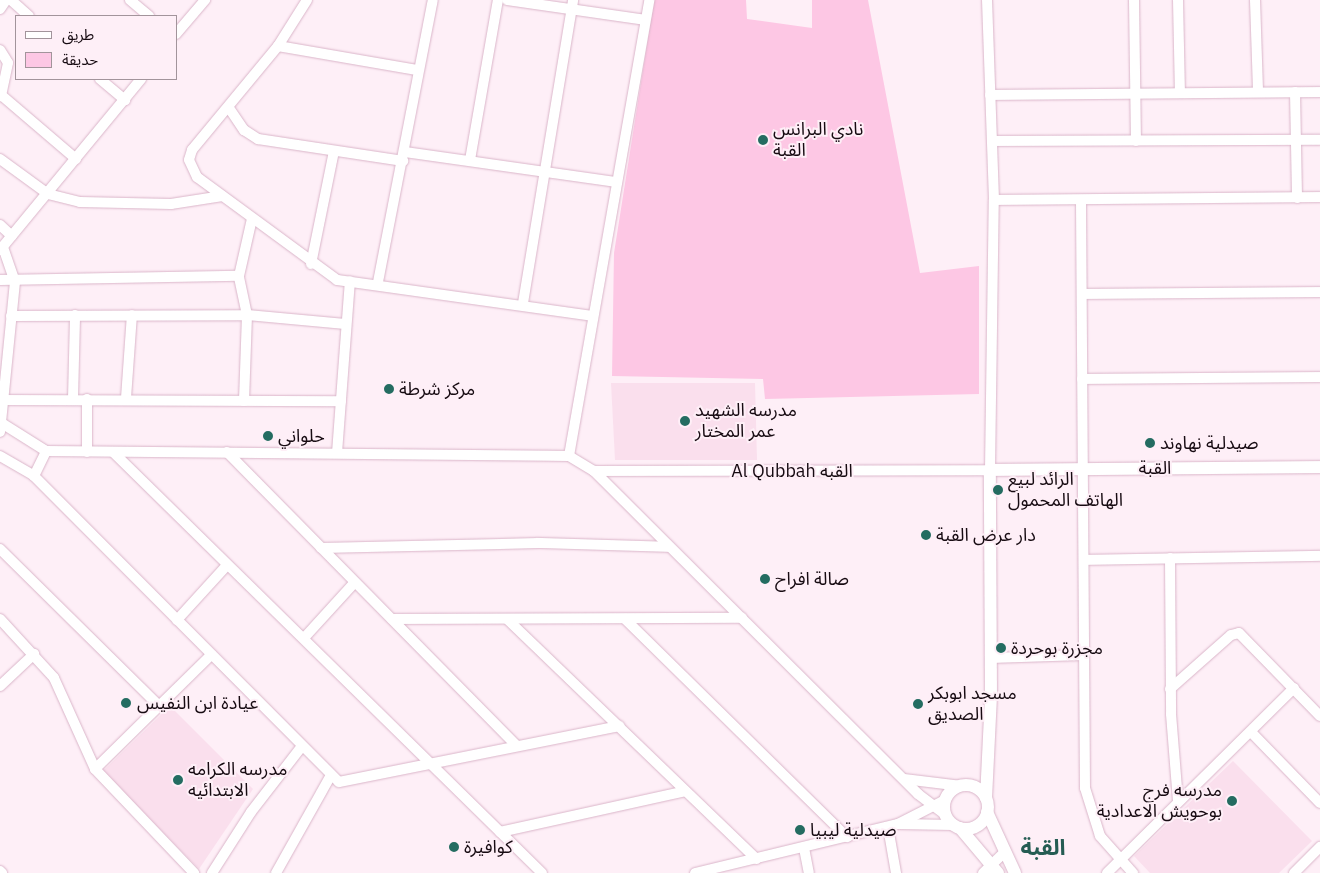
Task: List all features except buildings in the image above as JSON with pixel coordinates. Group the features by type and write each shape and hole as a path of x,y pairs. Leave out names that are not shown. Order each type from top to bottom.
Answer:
{"main road":[{"name":"القبة","path":"990,470 1320,467"},
{"path":"990,470 990,658 986,798 987,812 1004,853 1016,873"},
{"path":"986,798 976,788 962,786 945,800 945,814 991,870"},
{"path":"957,827 980,824 987,812"}],"street":[{"path":"0,8 6,0"},
{"path":"11,0 28,15"},
{"path":"130,0 148,15"},
{"path":"178,32 205,0"},
{"path":"307,0 278,46 229,108 192,150 189,160 197,177 326,275 350,281 378,282 523,303 592,316"},
{"path":"378,282 404,157 417,70 432,0"},
{"path":"470,160 498,0"},
{"path":"507,0 572,4 645,20"},
{"path":"569,456 592,316 649,0"},
{"path":"987,0 994,200 990,470"},
{"path":"1134,0 1136,141"},
{"path":"1178,0 1180,93"},
{"path":"1256,0 1258,92"},
{"path":"523,303 542,171 572,4"},
{"path":"278,46 417,70"},
{"path":"0,50 8,63 1,95 76,159"},
{"path":"101,80 125,100"},
{"path":"140,80 48,194 1,248 15,282 1,426 46,451 569,456 594,471 904,779 932,806 945,814"},
{"path":"1294,92 1297,198"},
{"path":"990,95 1320,92"},
{"path":"229,108 244,130 258,139 334,151 470,160 617,182"},
{"path":"992,142 1320,140"},
{"path":"311,264 334,151"},
{"path":"0,159 48,194 80,202 137,205 199,203 222,196"},
{"path":"994,200 1081,202 1320,197"},
{"path":"1081,202 1084,294 1082,379 1085,468 1084,788 1100,836 1133,873"},
{"path":"244,401 247,315 239,276 252,219"},
{"path":"0,226 12,236"},
{"path":"0,280 15,282 239,276"},
{"path":"337,453 350,281"},
{"path":"1084,294 1320,292"},
{"path":"73,399 75,315"},
{"path":"126,398 132,315"},
{"path":"11,316 247,315 346,324"},
{"path":"1082,379 1320,376"},
{"path":"87,398 87,452"},
{"path":"5,400 126,398 341,401"},
{"path":"34,476 46,451"},
{"path":"113,452 542,873"},
{"path":"227,452 354,583 517,746"},
{"path":"0,456 34,476 339,782 619,726"},
{"name":"Al Qubbah القبه","path":"594,471 990,470"},
{"path":"321,548 528,543 669,547"},
{"path":"0,549 159,706"},
{"path":"1084,560 1320,556"},
{"path":"1170,558 1170,689 1178,801"},
{"path":"177,620 227,565"},
{"path":"304,638 354,583"},
{"path":"392,619 626,620 742,618"},
{"path":"0,619 54,678 95,769 194,873"},
{"path":"507,619 756,859"},
{"path":"626,620 847,838"},
{"path":"1170,689 1235,633 1242,635 1320,716"},
{"path":"0,686 34,654"},
{"path":"95,769 211,655"},
{"path":"990,658 1083,655"},
{"path":"1107,873 1294,688"},
{"path":"1251,732 1320,804"},
{"path":"212,873 251,812 302,746"},
{"path":"276,873 331,775"},
{"path":"904,779 962,786"},
{"path":"500,832 686,791"},
{"path":"695,873 888,827 898,824 945,800"},
{"path":"898,824 957,827"},
{"path":"888,827 896,873"},
{"path":"1294,873 1320,847"},
{"path":"804,848 809,873"},
{"path":"991,870 1004,853"}],"shaded area":[{"name":"مدرسه الشهيد عمر المختار","path":"611,383 755,383 757,460 615,460"},
{"name":"مدرسه الكرامه الابتدائيه","path":"170,706 253,789 199,869 103,771"},
{"name":"مدرسه فرج بوحويش الاعدادية","path":"1233,761 1312,841 1279,873 1150,873 1134,856"}],"green space":[{"name":"نادي البرانس القبة","path":"654,0 746,0 747,19 812,28 812,0 868,0 920,273 979,266 979,394 765,399 763,379 612,376 614,253"}],"place":[{"name":"نادي البرانس القبة","path":"763,140"},
{"name":"مركز شرطة","path":"389,389"},
{"name":"مدرسه الشهيد عمر المختار","path":"685,421"},
{"name":"حلواني","path":"268,436"},
{"name":"صيدلية نهاوند","path":"1150,443"},
{"name":"الرائد لبيع الهاتف المحمول","path":"998,490"},
{"name":"دار عرض القبة","path":"926,535"},
{"name":"صالة افراح","path":"765,579"},
{"name":"مجزرة بوحردة","path":"1001,648"},
{"name":"عيادة ابن النفيس","path":"126,703"},
{"name":"مسجد ابوبكر الصديق","path":"918,704"},
{"name":"مدرسه الكرامه الابتدائيه","path":"178,780"},
{"name":"مدرسه فرج بوحويش الاعدادية","path":"1232,801"},
{"name":"صيدلية ليبيا","path":"800,830"},
{"name":"كوافيرة","path":"454,847"}],"district":[{"name":"القبة","path":"1043,847"}]}
